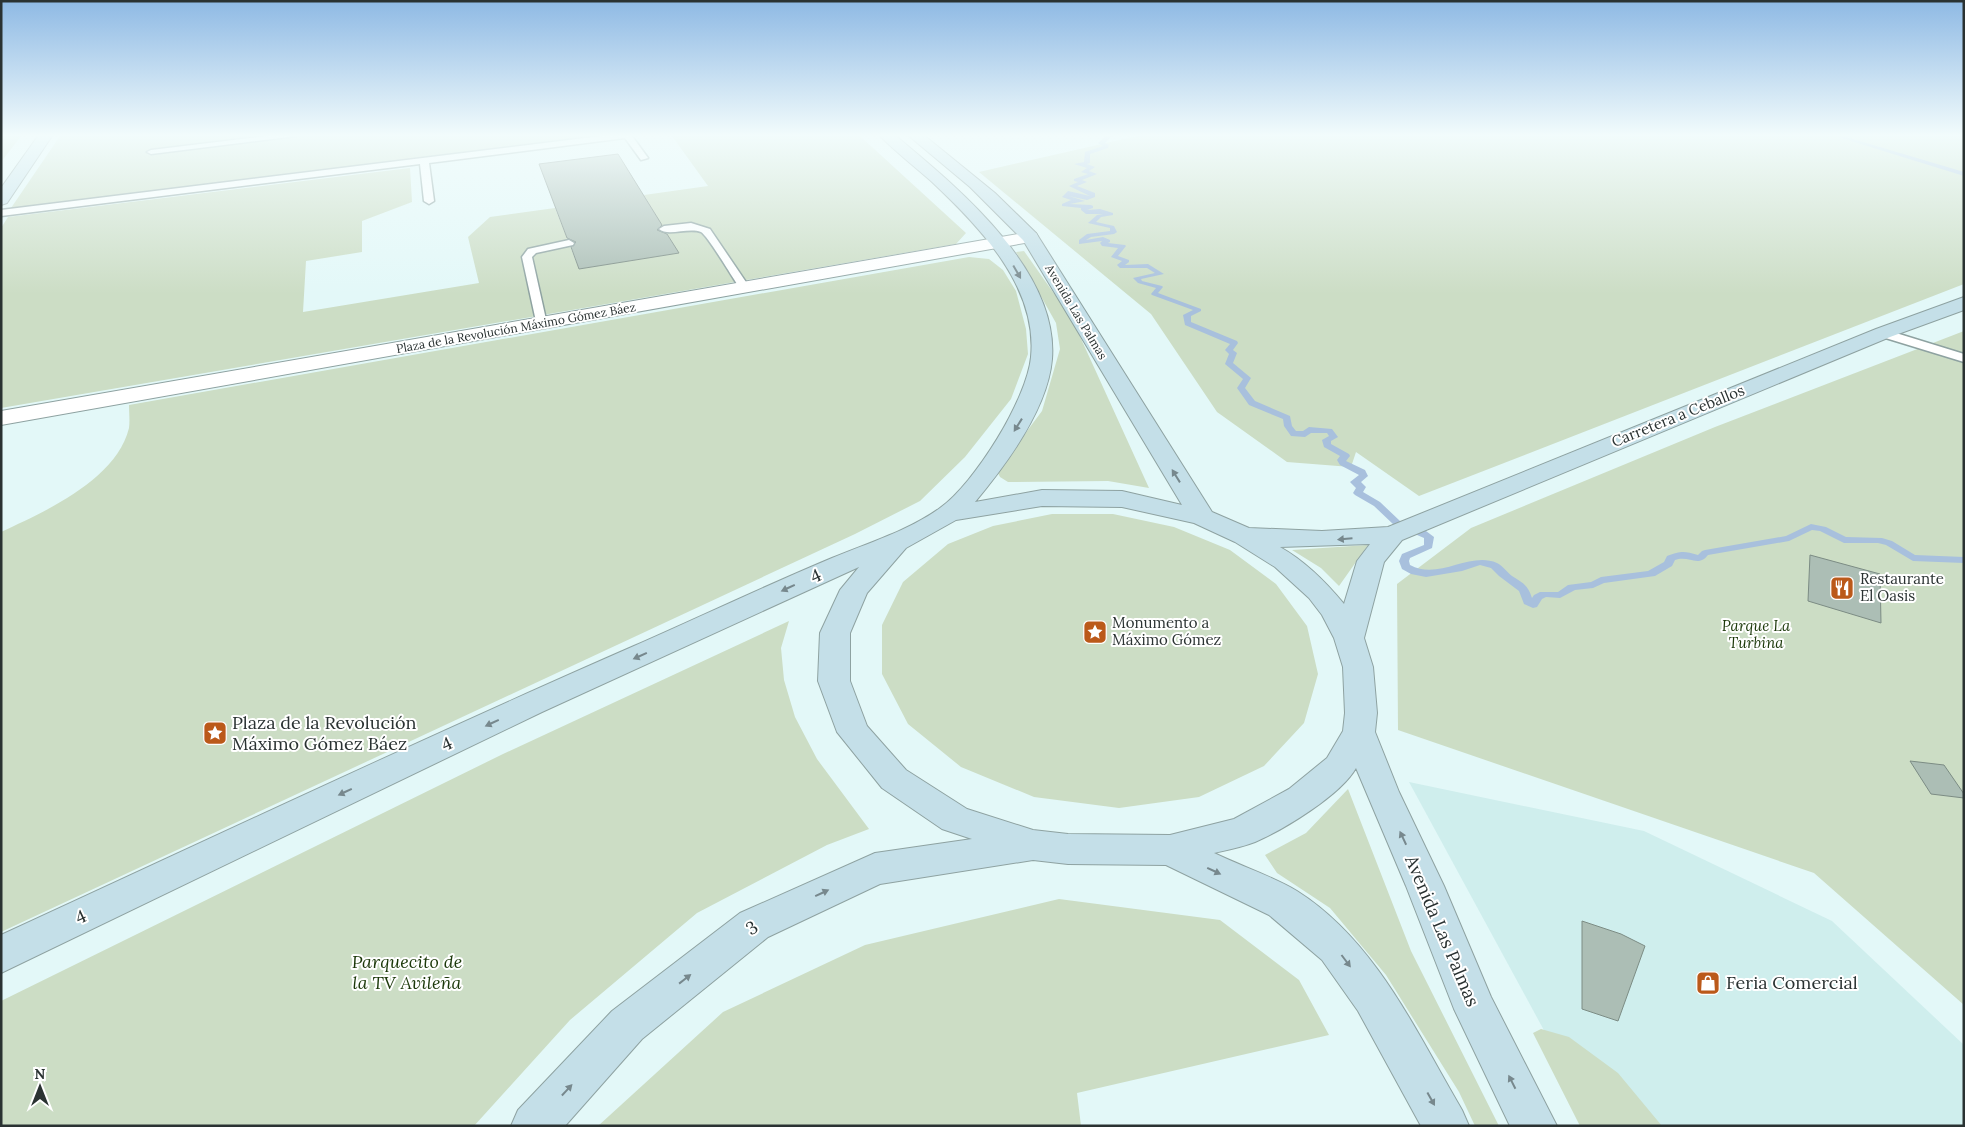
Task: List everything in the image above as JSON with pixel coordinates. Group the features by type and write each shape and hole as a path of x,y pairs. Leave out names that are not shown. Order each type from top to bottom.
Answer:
{"main road":[{"path":"1,200 9,189"},
{"path":"947,189 998,243 1031,296 1040,322 1042,346 1038,369 1028,409 963,502 949,514 897,542 854,590 835,633 834,681 852,732 894,779 955,819 1033,845 1068,849 1170,850 1243,832 1301,798 1339,767 1359,732 1362,713 1358,667 1349,638 1334,611 1319,592 1285,561 1244,536 1202,517 1122,499 1042,498 949,514"},
{"name":"Avenida Las Palmas","path":"982,189 1030,237 1202,517"},
{"name":"Carretera a Ceballos","path":"1244,536 1282,540 1337,540 1393,534 1883,333 1964,303"},
{"name":"Carretera a Ceballos","path":"1349,638 1371,561 1393,534"},
{"name":"4","path":"1,955 531,704 840,564 897,542"},
{"name":"Avenida Las Palmas","path":"1359,732 1382,792 1425,886 1474,1009 1534,1126"},
{"name":"3","path":"534,1126 627,1025 754,925 875,869 1033,845"},
{"path":"1170,850 1284,902 1336,947 1373,996 1446,1126"}],"street":[{"name":"Plaza de la Revolución Máximo Gómez Báez","path":"1,418 1030,237"}],"lane":[{"path":"1,213 196,189"},
{"path":"427,189 429,201"},
{"path":"664,229 691,226 707,231 745,288"},
{"path":"541,324 526,257 532,251 544,247 569,243"},
{"path":"1883,333 1964,358"}],"shaded area":[{"name":"Feria Comercial","path":"1409,782 1644,831 1832,921 1964,1045 1964,1126 1596,1126"}],"green space":[{"path":"24,189 168,189 11,208"},
{"path":"241,189 411,189 412,202 362,221 362,252 306,261 303,312 479,283 468,237 490,217 555,208 579,269 678,253 644,195 690,189 917,189 966,233 956,244 1,408 1,228 8,217"},
{"path":"999,189 1964,189 1964,284 1419,496 1356,452 1351,467 1287,462 1217,412 1151,314"},
{"path":"1024,251 1072,319 1149,488 1108,481 1008,482 1000,477 997,471 1042,411 1060,349 1056,323 1016,252"},
{"name":"Plaza de la Revolución Máximo Gómez Báez","path":"969,257 989,259 1003,270 1016,291 1026,329 1028,354 1011,399 965,457 920,501 855,534 1,932 1,532 58,504 95,478 122,447 129,428 129,405"},
{"name":"Parque La Turbina","path":"1964,331 1964,1005 1814,873 1398,730 1397,584 1471,528 1715,427"},
{"path":"1052,514 1113,514 1174,527 1230,550 1276,584 1307,626 1318,674 1304,723 1264,766 1199,797 1119,808 1034,797 961,767 908,724 882,674 882,625 903,582 948,544 993,526"},
{"path":"1368,545 1339,586 1321,568 1292,550"},
{"name":"Parquecito de la TV Avileña","path":"789,621 781,648 784,680 795,717 817,759 869,829 827,845 697,913 570,1020 474,1126 1,1126 1,1001 503,754"},
{"path":"1348,789 1411,951 1499,1126 1475,1126 1459,1092 1386,975 1330,908 1277,873 1265,855 1306,833"},
{"path":"1059,899 1220,920 1299,980 1329,1035 1077,1093 1081,1126 598,1126 723,1012 865,945"},
{"path":"1541,1029 1569,1037 1618,1073 1662,1126 1580,1126 1533,1033"}],"building":[{"path":"548,189 639,189 662,225 657,230 667,234 679,253 579,269 571,247 576,242 567,238"},
{"path":"1810,555 1880,574 1881,623 1808,601"},
{"path":"1910,761 1944,765 1964,794 1964,798 1931,794"},
{"path":"1582,921 1621,934 1645,946 1618,1021 1582,1009"}],"waterway":[{"path":"1079,189 1093,194 1092,197 1087,198 1068,193 1065,197 1082,201 1069,202 1064,205 1091,207 1083,209 1086,212 1100,211 1111,214 1099,216 1091,223 1112,227 1114,232 1089,235 1081,243 1103,239 1108,241 1103,243 1104,245 1123,246 1114,257 1127,261 1120,265 1122,267 1148,266 1161,274 1136,278 1140,282 1160,287 1154,294 1199,310 1187,315 1188,323 1234,343 1229,350 1233,353 1229,364 1247,378 1241,388 1252,403 1287,418 1288,426 1294,434 1305,434 1309,430 1329,431 1334,437 1326,440 1327,445 1346,456 1341,460 1343,463 1362,472 1364,476 1355,482 1361,487 1358,493 1377,504 1397,523 1429,537 1429,546 1406,556 1404,561 1406,567 1415,572 1426,574 1462,568 1480,562 1495,566 1524,589 1528,602 1533,605 1538,597 1544,594 1560,595 1572,587 1593,585 1601,580 1651,574 1668,564 1671,558 1682,554 1700,559 1705,553 1789,538 1811,527 1823,529 1844,540 1879,540 1889,543 1913,558 1964,560"}],"place":[{"name":"Restaurante El Oasis","path":"1842,588"},
{"name":"Monumento a Máximo Gómez","path":"1095,632"},
{"name":"Plaza de la Revolución Máximo Gómez Báez","path":"215,733"},
{"name":"Feria Comercial","path":"1708,983"}]}
